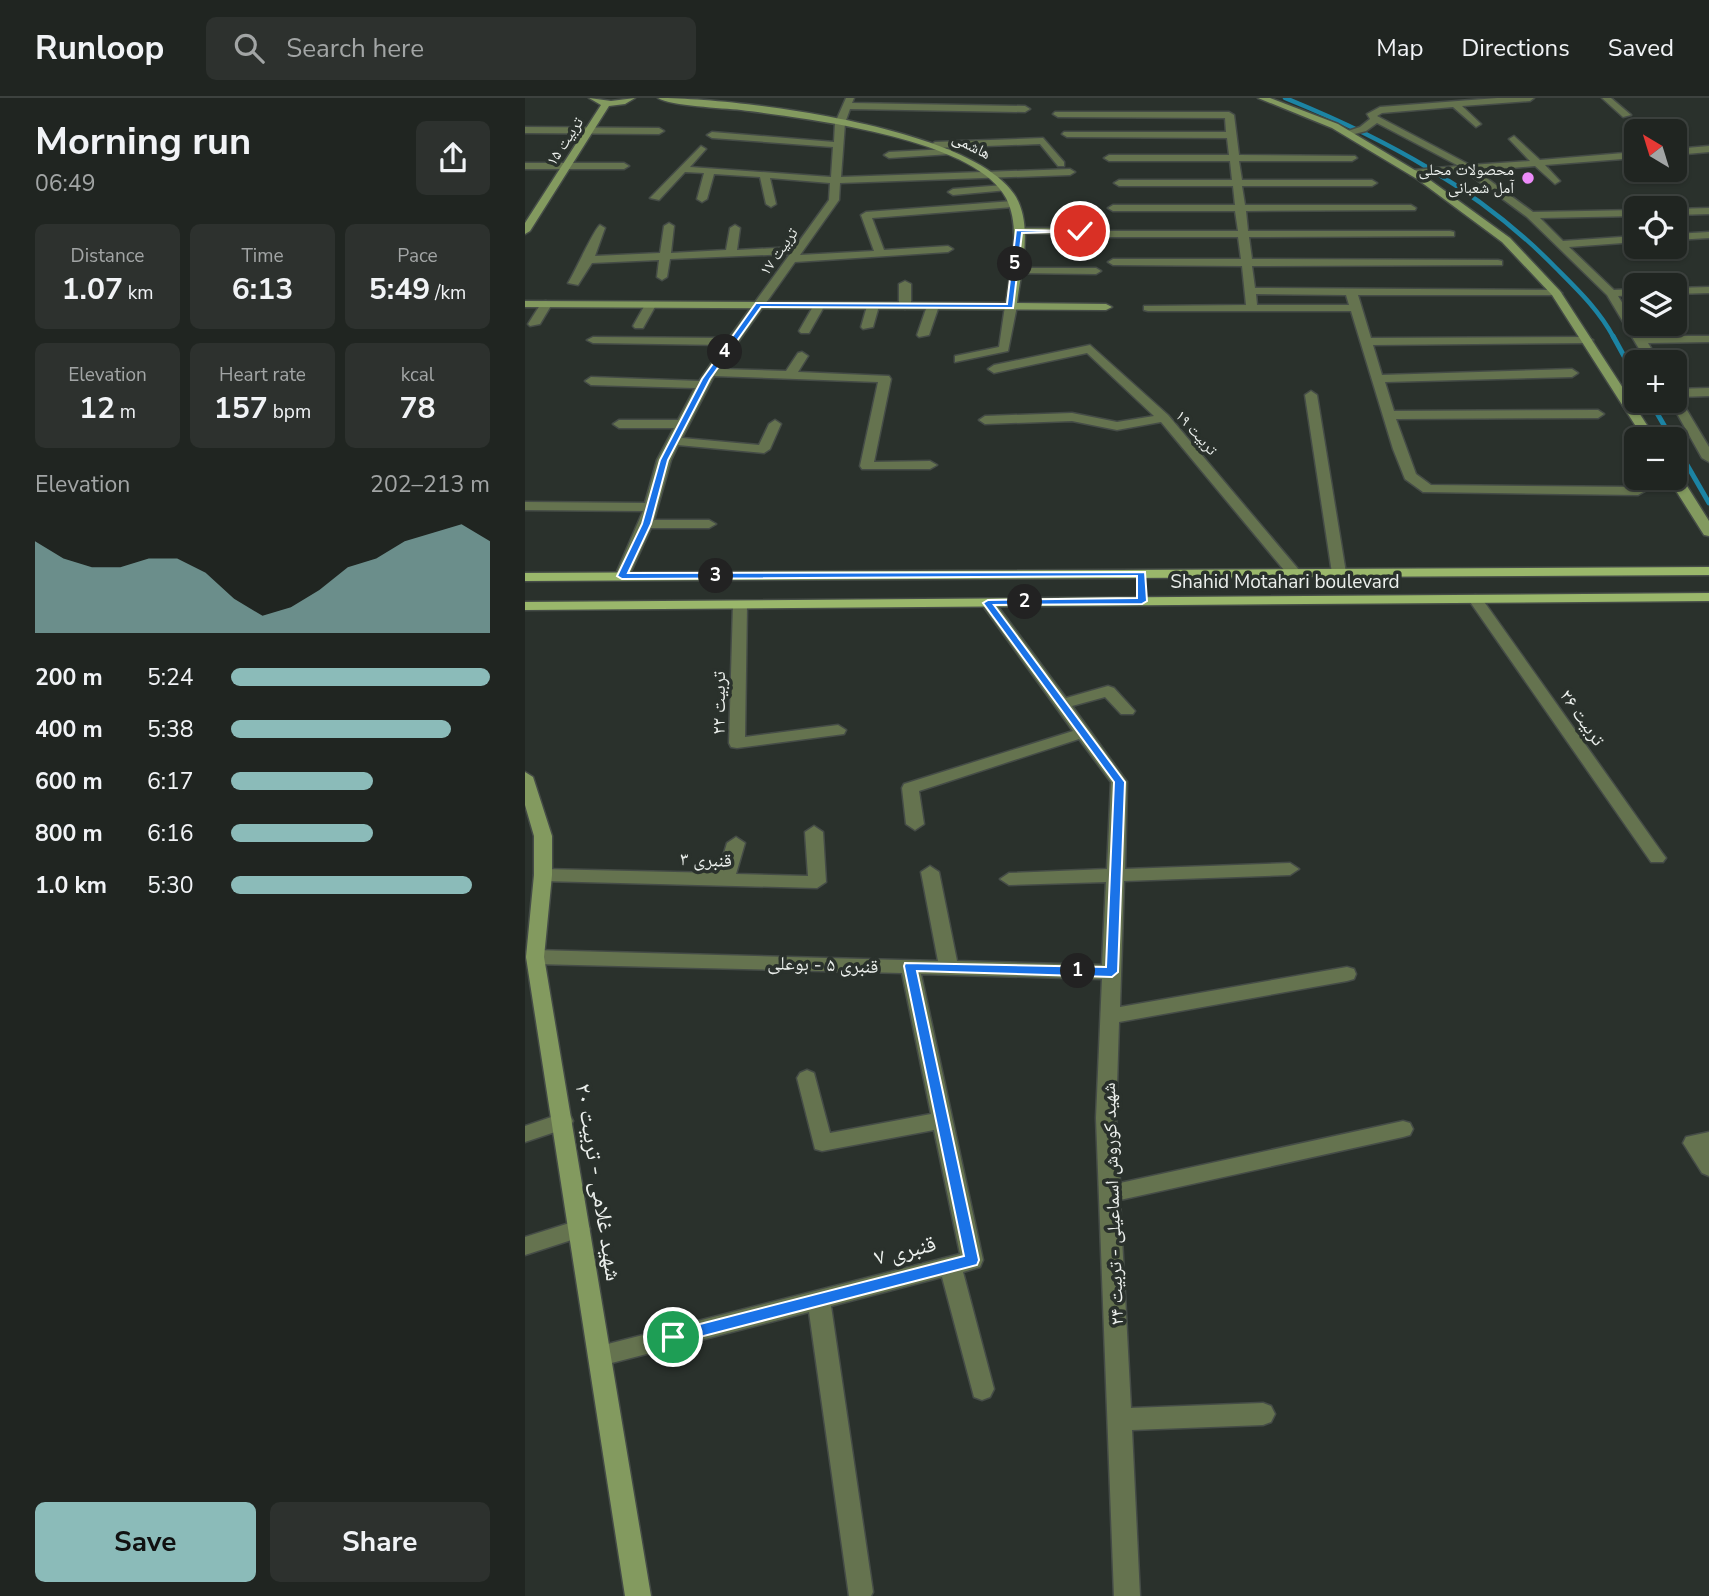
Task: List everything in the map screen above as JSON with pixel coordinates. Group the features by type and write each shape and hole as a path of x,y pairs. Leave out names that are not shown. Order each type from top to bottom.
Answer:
{"main road":[{"name":"Shahid Motahari boulevard","path":"525,576 1709,571"},
{"path":"1141,574 1142,601"},
{"name":"Shahid Motahari boulevard","path":"525,606 1709,597"}],"street":[{"path":"593,98 607,103 631,98"},
{"name":"هاشمی","path":"662,98 840,123 935,145 994,174 1013,204 1019,231 1011,306"},
{"path":"1262,98 1346,133 1413,173 1506,240 1556,293 1642,427"},
{"path":"1529,98 1380,110 1370,116 1468,168 1531,215 1611,293 1645,350"},
{"path":"1606,98 1626,115"},
{"path":"848,102 1025,109"},
{"name":"تربیت ۱۷","path":"622,576 646,524 664,460 703,385 834,200 840,123 848,102"},
{"name":"تربیت ۱۵","path":"525,231 607,103"},
{"path":"1455,104 1476,124"},
{"path":"1058,114 1229,115 1252,308"},
{"path":"1346,133 1363,129 1376,119"},
{"path":"525,130 659,131"},
{"path":"1067,134 1232,135"},
{"path":"712,135 838,145"},
{"path":"1514,139 1555,181"},
{"path":"935,145 1043,141 1061,164"},
{"path":"655,198 701,149"},
{"path":"1687,151 1709,149"},
{"path":"889,155 954,152"},
{"path":"1413,173 1624,156"},
{"path":"1109,158 1352,158"},
{"path":"525,166 624,166"},
{"path":"683,169 896,182 994,174 1070,172"},
{"path":"702,199 710,171"},
{"path":"764,175 771,204"},
{"path":"1119,183 1372,183"},
{"path":"953,192 1004,188"},
{"path":"880,253 866,215 1013,204"},
{"path":"1113,208 1411,208"},
{"path":"1687,212 1709,211"},
{"path":"1531,215 1624,213"},
{"path":"662,276 669,226"},
{"path":"574,283 588,260 600,228"},
{"path":"731,253 735,228"},
{"path":"1019,231 1080,231"},
{"path":"1105,234 1450,234"},
{"path":"1687,236 1709,235"},
{"path":"1561,244 1624,240"},
{"path":"588,260 731,253 795,255 948,249"},
{"path":"1113,262 1498,262"},
{"path":"1014,271 1096,271"},
{"path":"905,284 905,306"},
{"path":"1250,290 1556,293"},
{"path":"1687,291 1709,290"},
{"path":"1351,292 1410,475 1428,489 1638,491"},
{"path":"1611,293 1624,292"},
{"path":"525,304 1106,307"},
{"path":"534,324 546,304"},
{"path":"639,326 649,305"},
{"path":"805,331 819,305"},
{"path":"867,327 873,306"},
{"path":"923,335 933,306"},
{"path":"959,359 1004,349 1011,306"},
{"path":"1148,308 1356,309"},
{"path":"1639,340 1709,338"},
{"path":"593,340 732,342"},
{"path":"1367,342 1587,340"},
{"path":"994,369 1090,349 1164,418"},
{"path":"790,375 802,356"},
{"path":"711,372 885,379 867,466 930,465"},
{"path":"1378,379 1572,373"},
{"path":"591,381 703,385"},
{"path":"1687,393 1709,392"},
{"path":"1311,395 1339,573"},
{"path":"1684,413 1705,444 1709,458"},
{"path":"1389,415 1598,414"},
{"name":"تربیت ۱۹","path":"985,420 1072,417 1117,426 1164,418 1294,573"},
{"path":"619,424 682,424"},
{"path":"673,441 764,449 775,424"},
{"path":"1683,490 1709,532"},
{"path":"525,506 650,507"},
{"path":"646,524 709,524"},
{"name":"تربیت ۲۶","path":"1475,599 1657,858"},
{"name":"شهید کوروش اسماعیلی - تربیت ۲۴","path":"988,603 1119,782 1106,1118 1128,1596"},
{"name":"تربیت ۲۲","path":"740,605 737,743 838,730"},
{"path":"1061,704 1108,691 1127,711"},
{"path":"915,824 910,788 1083,733"},
{"name":"شهید غلامی - تربیت ۲۰","path":"525,776 543,836 543,875 533,949 638,1596"},
{"name":"قنبری ۳","path":"543,875 817,882 814,832"},
{"path":"725,881 736,843"},
{"path":"1009,879 1290,869"},
{"path":"930,872 949,968"},
{"name":"قنبری ۵ - بوعلی","path":"533,949 949,968 1112,972"},
{"name":"قنبری ۷","path":"600,1356 972,1260 910,966"},
{"path":"1110,1016 1347,974"},
{"path":"807,1078 822,1143 942,1120"},
{"path":"525,1134 563,1121"},
{"path":"1109,1195 1403,1129"},
{"path":"1709,1140 1693,1143 1709,1167"},
{"path":"525,1246 579,1229"},
{"path":"950,1266 982,1389"},
{"path":"819,1299 860,1592"},
{"path":"1119,1419 1263,1415"}],"waterway":[{"path":"1285,98 1395,149 1463,190 1495,214 1556,268 1602,318 1614,338"},
{"path":"1613,336 1624,356"},
{"path":"1657,413 1665,427"},
{"path":"1687,465 1709,503"}],"place":[{"name":"محصولات محلی آمل شعبانی","path":"1528,178"}],"route":[{"path":"673,1337 972,1260 910,966 1112,972 1119,782 988,603 1142,601 1141,574 622,576 646,524 664,460 706,379 759,305 1011,306 1019,231 1080,231"}]}
